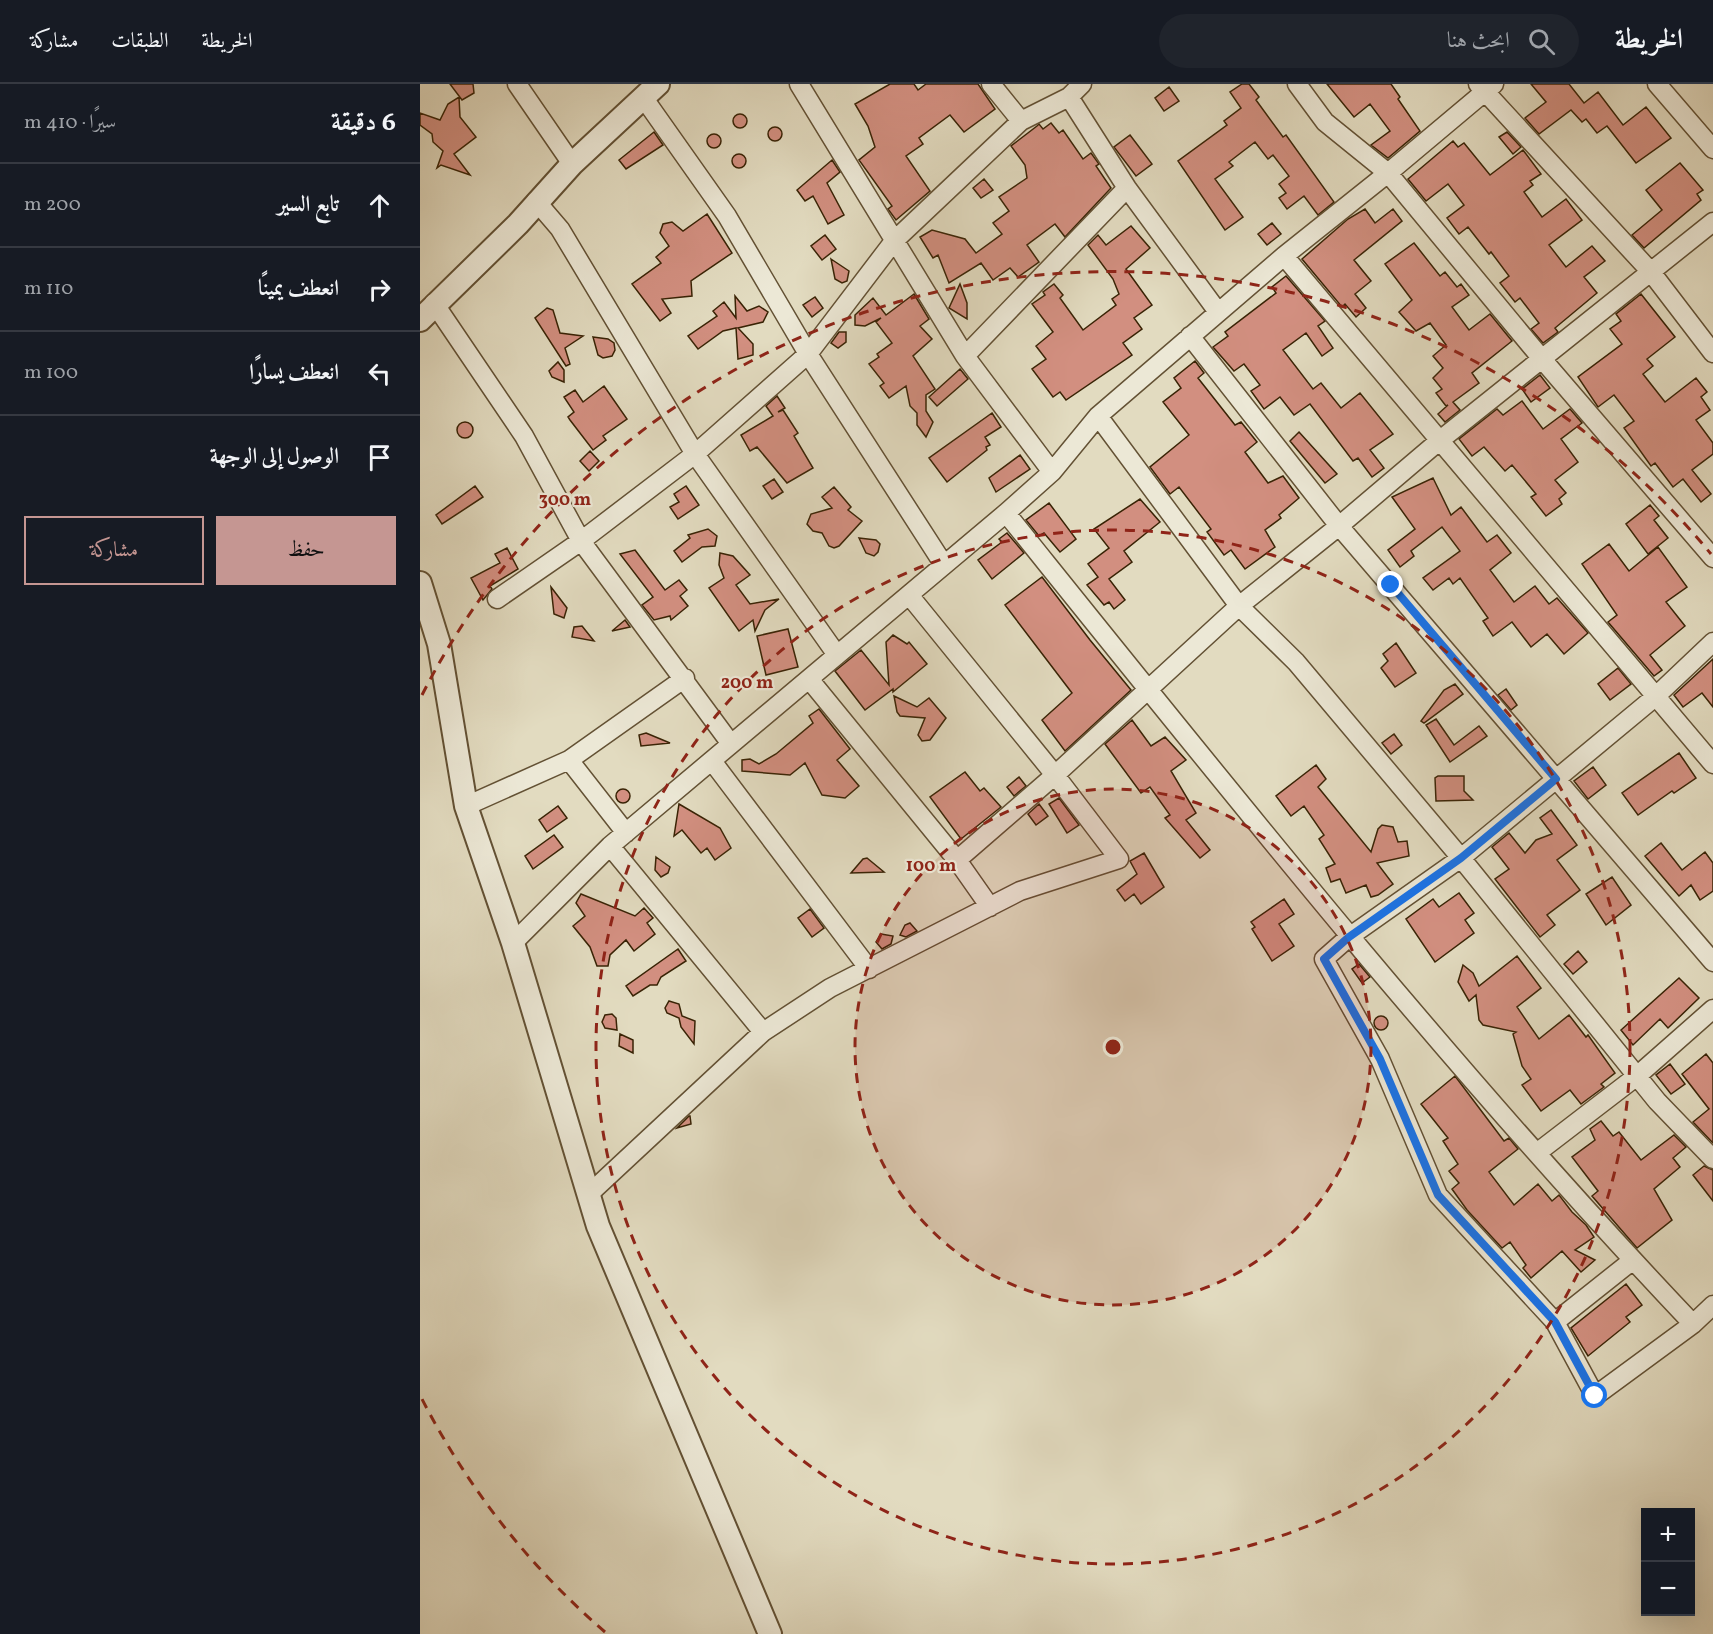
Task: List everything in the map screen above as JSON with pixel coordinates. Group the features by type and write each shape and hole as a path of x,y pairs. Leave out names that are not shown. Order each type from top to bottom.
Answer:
{"street":[{"path":"517,84 572,164"},
{"path":"800,84 965,356 1052,472"},
{"path":"991,84 1021,121"},
{"path":"497,599 581,542 696,454 808,354 894,241 1021,121 1069,97 1082,84"},
{"path":"1296,84 1325,122 1388,173 1542,359 1713,558"},
{"path":"1657,84 1713,149"},
{"path":"513,943 610,846 1006,513 1052,472 1098,416 1284,256 1388,173 1485,86 1651,272 1713,353"},
{"path":"731,744 685,678 581,542 524,436 427,311 518,224 536,201 572,164 650,90 808,354 944,565"},
{"path":"1069,97 1127,188 1218,312"},
{"path":"965,356 1127,188"},
{"path":"536,201 560,229 696,454 837,655"},
{"path":"957,860 1055,775 1239,606 1339,526 1439,441 1713,222"},
{"path":"1284,256 1713,764"},
{"path":"1190,336 1339,526 1713,962"},
{"path":"1098,416 1239,606 1296,662 1461,858 1657,1101 1713,1159"},
{"path":"1006,513 1349,937 1633,1260 1693,1324"},
{"path":"420,583 439,644 466,806 513,943 603,1237 770,1634"},
{"path":"589,1194 763,1032 830,988 1020,891 1119,859 1055,775 909,595"},
{"path":"1713,642 1655,697 1461,858 1349,937 1324,959 1380,1059 1438,1195 1555,1322 1595,1396 1693,1324 1713,1305"},
{"path":"466,806 569,760 685,678"},
{"path":"809,679 957,860 990,907"},
{"path":"569,760 626,833"},
{"path":"712,761 869,969"},
{"path":"610,846 763,1032"},
{"path":"1538,1152 1638,1076 1713,1009"},
{"path":"1555,1322 1633,1260"}],"building":[{"path":"450,84 473,84 474,93 462,100"},
{"path":"890,84 914,84 918,90 926,84 978,84 995,109 964,132 950,115 919,138 923,144 906,156 930,191 896,220 888,209 892,206 859,160 875,147 868,126 855,104"},
{"path":"1242,84 1249,84 1259,97 1256,100 1283,137 1286,135 1334,202 1318,215 1304,196 1287,209 1279,198 1286,193 1279,184 1289,176 1273,155 1268,159 1255,142 1229,162 1233,166 1215,179 1243,217 1225,230 1178,161 1227,125 1224,121 1241,108 1230,92"},
{"path":"1327,84 1391,84 1400,97 1398,99 1420,131 1388,158 1371,145 1390,131 1370,104 1354,117"},
{"path":"1531,84 1569,84 1584,103 1598,92 1623,125 1646,107 1671,138 1636,163 1607,126 1597,133 1586,119 1582,122 1571,110 1539,134 1525,118 1546,102"},
{"path":"1169,87 1179,101 1164,111 1155,98"},
{"path":"459,97 460,117 476,137 454,154 470,175 441,165 437,168 443,151 433,142 432,134 420,125 420,113 440,120 448,104"},
{"path":"737,114 743,114 747,121 743,128 737,128 733,124 733,118"},
{"path":"1051,123 1059,133 1063,130 1083,159 1091,153 1099,164 1096,166 1111,188 1065,237 1055,224 1027,245 1039,262 1018,277 1010,268 993,280 981,263 949,283 938,255 933,258 920,237 932,230 965,239 976,253 1002,234 993,223 1009,211 999,197 1027,178 1025,165 1011,146 1039,124 1043,129"},
{"path":"772,127 778,127 782,134 778,141 772,141 768,137 768,131"},
{"path":"654,132 663,145 626,169 619,160"},
{"path":"1507,132 1521,147 1513,154 1499,137"},
{"path":"711,134 717,134 721,141 717,148 711,148 707,144 707,138"},
{"path":"1130,135 1152,164 1136,176 1114,147"},
{"path":"1453,141 1458,147 1464,143 1490,175 1523,150 1541,174 1530,181 1533,185 1524,192 1542,217 1566,199 1582,220 1549,245 1566,267 1592,246 1605,261 1584,277 1597,293 1555,328 1558,332 1543,343 1531,329 1539,323 1520,298 1515,302 1500,283 1509,276 1491,252 1489,254 1468,227 1459,234 1447,218 1464,205 1448,184 1426,201 1408,179"},
{"path":"736,154 742,154 746,161 742,168 736,168 732,164 732,158"},
{"path":"832,160 840,172 827,183 844,215 828,224 813,196 805,201 797,190"},
{"path":"1680,163 1703,190 1697,194 1701,200 1644,248 1632,235 1662,210 1646,190"},
{"path":"984,179 993,190 981,198 973,188"},
{"path":"1365,209 1375,223 1393,209 1402,221 1354,260 1371,281 1355,294 1366,308 1356,317 1345,304 1342,307 1302,259 1348,219"},
{"path":"707,214 732,253 691,281 692,296 662,299 671,313 660,321 632,284 661,263 656,257 669,246 660,233 663,224 672,222 683,231"},
{"path":"1272,223 1281,234 1267,245 1258,234"},
{"path":"1131,226 1150,248 1126,269 1152,305 1134,318 1142,329 1123,343 1132,355 1066,400 1060,392 1053,397 1032,369 1046,359 1036,346 1053,332 1032,304 1045,295 1043,292 1054,284 1063,295 1060,298 1083,330 1116,305 1112,299 1119,294 1113,279 1088,245 1098,235 1106,245"},
{"path":"825,235 836,249 822,260 811,246"},
{"path":"1414,243 1440,276 1445,272 1457,287 1461,284 1469,295 1452,307 1469,330 1490,314 1512,341 1472,373 1479,383 1453,402 1460,410 1445,422 1438,414 1448,405 1446,406 1436,393 1442,389 1433,378 1443,368 1433,356 1446,345 1430,323 1416,331 1399,312 1412,300 1385,264"},
{"path":"831,259 849,271 847,281 842,283 835,279"},
{"path":"1286,276 1325,321 1318,326 1333,348 1322,356 1306,333 1283,350 1313,389 1321,383 1341,408 1360,393 1393,434 1370,450 1384,468 1372,477 1358,458 1353,461 1310,404 1294,415 1280,397 1264,409 1251,391 1260,385 1244,364 1234,371 1213,347 1228,336 1225,332 1276,293 1272,287"},
{"path":"960,284 967,303 967,319 949,308"},
{"path":"914,294 929,319 920,326 932,339 913,356 935,389 926,395 926,411 933,422 926,437 917,425 917,413 910,406 906,386 889,398 880,386 884,383 869,364 879,357 877,354 892,343 876,322 881,318 865,326 855,325 855,315 873,298 886,315"},
{"path":"1641,294 1675,337 1647,359 1653,366 1643,374 1665,402 1696,378 1707,392 1701,397 1710,410 1696,420 1713,443 1713,454 1692,470 1711,494 1701,502 1683,479 1673,487 1655,463 1651,466 1624,428 1634,421 1614,395 1598,407 1578,377 1622,344 1610,329 1621,321 1616,314"},
{"path":"735,296 747,311 759,306 768,312 763,322 738,328 753,344 753,355 738,359 736,328 723,331 698,349 688,336 717,316 713,311 724,302 736,318"},
{"path":"815,297 823,308 812,317 803,305"},
{"path":"547,308 553,310 560,333 583,336 565,348 570,364 566,366 535,318"},
{"path":"839,332 846,332 846,342 838,348 831,343"},
{"path":"593,337 608,339 614,343 615,350 612,356 603,358 598,355"},
{"path":"1195,361 1204,373 1198,378 1235,425 1241,422 1257,442 1245,452 1268,483 1283,476 1299,498 1279,515 1281,518 1265,530 1275,547 1245,569 1231,550 1224,555 1207,532 1211,529 1179,487 1170,494 1150,467 1189,435 1163,402 1181,388 1174,378"},
{"path":"558,362 564,370 564,382 552,377 549,371"},
{"path":"960,369 968,379 937,406 929,397"},
{"path":"1540,375 1550,388 1531,402 1522,389"},
{"path":"604,386 627,419 603,436 606,440 593,450 568,417 574,412 564,397 575,390 583,402"},
{"path":"777,396 785,408 778,412 783,410 798,433 794,436 813,468 787,483 757,447 750,451 741,435 773,416 766,406"},
{"path":"1522,401 1543,429 1570,409 1582,423 1561,439 1578,462 1555,480 1566,493 1559,499 1562,504 1546,516 1531,497 1536,494 1512,465 1505,471 1484,447 1472,456 1459,439 1497,409 1503,415"},
{"path":"992,413 1001,427 985,437 990,445 986,447 987,450 947,482 929,458"},
{"path":"465,422 471,424 473,430 471,436 465,438 459,436 457,430 459,424"},
{"path":"1299,432 1337,474 1325,483 1290,441"},
{"path":"590,451 599,461 589,471 580,461"},
{"path":"1020,455 1030,469 996,492 989,478"},
{"path":"1433,478 1451,515 1461,507 1487,542 1497,535 1511,553 1490,570 1514,602 1535,586 1549,604 1557,598 1588,633 1564,654 1547,634 1531,647 1512,622 1493,636 1483,621 1488,618 1460,578 1453,584 1449,578 1433,590 1423,578 1460,551 1442,527 1411,551 1414,556 1400,567 1388,550 1415,529 1392,497"},
{"path":"774,479 783,492 772,499 763,486"},
{"path":"475,486 483,497 442,524 436,515"},
{"path":"686,486 699,505 678,519 670,507 679,502 674,494"},
{"path":"834,487 851,507 848,510 862,521 839,546 834,548 829,546 822,533 813,531 807,524 811,514 832,508 822,497"},
{"path":"1140,499 1160,522 1124,551 1132,562 1109,579 1125,600 1114,609 1109,602 1104,605 1087,585 1098,577 1088,564 1109,548 1094,529"},
{"path":"1049,503 1076,539 1060,552 1044,533 1039,536 1026,520"},
{"path":"1650,505 1659,516 1654,520 1668,538 1648,554 1626,524"},
{"path":"708,529 717,536 715,546 702,547 682,562 674,551 690,538 688,535"},
{"path":"1007,533 1024,553 992,579 978,560 1002,542 999,539"},
{"path":"859,538 876,540 880,544 878,552 874,556 866,553"},
{"path":"1609,544 1629,571 1658,547 1687,587 1666,602 1685,626 1650,655 1662,670 1654,676 1608,622 1617,615 1582,564"},
{"path":"507,548 518,569 490,586 492,589 483,600 471,578 500,563 495,554"},
{"path":"635,550 665,590 679,580 687,590 680,596 688,606 671,620 670,616 654,620 642,605 653,597 620,554"},
{"path":"720,553 733,556 750,575 736,585 750,604 779,599 765,610 755,631 753,620 739,631 709,588 724,578 719,565"},
{"path":"1042,577 1131,690 1065,751 1042,720 1072,693 1005,605"},
{"path":"551,587 567,608 564,618 554,614"},
{"path":"625,620 630,627 612,631"},
{"path":"582,626 594,641 572,637 574,627"},
{"path":"788,629 798,667 766,675 757,636"},
{"path":"893,635 907,644 909,642 927,664 893,692 893,689 865,710 835,671 861,650 889,685 886,642"},
{"path":"1396,643 1416,673 1395,687 1381,668 1388,661 1383,654"},
{"path":"1713,659 1713,707 1702,693 1683,707 1674,695"},
{"path":"1618,668 1631,684 1610,700 1598,684"},
{"path":"1455,684 1463,694 1424,723 1421,721 1444,690"},
{"path":"1506,689 1517,705 1511,710 1498,695"},
{"path":"894,696 917,707 929,698 946,718 930,740 922,741 918,735 925,718 900,716"},
{"path":"819,709 850,749 837,760 859,786 845,798 822,795 805,763 790,775 742,771 742,760 750,759 759,764 776,754 813,723 809,716"},
{"path":"1436,719 1454,745 1479,726 1487,736 1450,762 1426,725"},
{"path":"1132,720 1151,746 1165,737 1186,760 1171,771 1196,813 1186,820 1210,850 1200,858 1165,818 1170,815 1150,787 1141,793 1105,744"},
{"path":"646,733 670,743 641,746 639,735"},
{"path":"1394,734 1402,745 1391,754 1382,743"},
{"path":"1679,753 1696,778 1674,793 1672,791 1638,815 1622,793"},
{"path":"1316,765 1326,779 1318,787 1371,852 1378,829 1382,825 1393,827 1398,842 1407,841 1409,856 1377,863 1393,884 1378,895 1371,897 1366,885 1346,893 1340,879 1331,882 1326,868 1335,864 1319,839 1324,835 1304,806 1291,816 1276,796"},
{"path":"1593,767 1606,785 1588,799 1574,781"},
{"path":"965,772 980,791 984,788 1001,807 961,839 930,797"},
{"path":"1464,776 1464,791 1473,800 1436,801 1435,778"},
{"path":"1019,777 1026,786 1014,796 1007,787"},
{"path":"620,789 626,789 630,796 626,803 620,803 616,799 616,793"},
{"path":"1059,798 1079,825 1067,833 1049,804"},
{"path":"679,804 720,828 731,848 715,860 707,848 701,853 682,830 674,836"},
{"path":"1039,804 1048,816 1036,825 1028,814"},
{"path":"558,806 567,818 547,832 539,820"},
{"path":"1551,810 1577,845 1557,860 1580,890 1547,915 1555,925 1540,937 1495,879 1509,869 1492,847 1509,833 1525,853 1536,840 1552,834 1540,818"},
{"path":"554,835 563,847 533,869 525,856"},
{"path":"1661,843 1682,870 1705,852 1713,863 1713,891 1700,900 1691,885 1679,896 1645,856"},
{"path":"1144,853 1164,887 1141,904 1134,894 1125,901 1117,890 1137,874 1130,861"},
{"path":"656,857 670,867 668,873 661,877 655,870"},
{"path":"867,858 884,872 851,873 863,859"},
{"path":"1612,877 1631,905 1606,925 1586,894"},
{"path":"1459,893 1474,913 1465,920 1474,933 1435,962 1406,919 1433,899 1439,907"},
{"path":"581,894 635,916 644,908 653,918 647,923 655,934 634,951 626,940 610,955 608,966 597,966 590,947 573,926 585,916 576,903"},
{"path":"1284,899 1294,914 1279,924 1294,946 1272,961 1252,929 1255,927 1251,922"},
{"path":"810,909 824,928 812,937 798,918"},
{"path":"910,923 917,931 906,937 900,935 905,925"},
{"path":"881,934 893,936 891,944 882,949 876,942"},
{"path":"678,949 686,961 661,977 657,985 650,985 633,996 626,986"},
{"path":"1578,951 1587,962 1573,974 1564,964"},
{"path":"1517,956 1541,988 1517,1007 1539,1039 1569,1015 1586,1037 1588,1035 1615,1073 1601,1084 1604,1087 1581,1104 1570,1090 1541,1111 1522,1085 1531,1079 1522,1066 1513,1034 1516,1032 1483,1025 1479,1020 1476,995 1469,1001 1458,982 1463,965 1473,973 1479,986"},
{"path":"1359,964 1370,977 1362,983 1352,969"},
{"path":"1679,978 1699,998 1668,1028 1660,1019 1633,1045 1621,1030"},
{"path":"669,1001 679,1004 682,1016 695,1021 694,1044 681,1027 679,1018 667,1013 665,1008"},
{"path":"612,1014 616,1018 617,1030 605,1028 602,1022 605,1015"},
{"path":"1378,1016 1384,1016 1388,1023 1384,1030 1378,1030 1374,1026 1374,1020"},
{"path":"620,1034 633,1040 633,1053 619,1046"},
{"path":"1706,1054 1713,1063 1713,1143 1693,1122 1709,1109 1682,1074"},
{"path":"1670,1064 1685,1084 1671,1094 1656,1075"},
{"path":"1455,1076 1504,1141 1509,1138 1518,1149 1489,1172 1514,1205 1538,1184 1552,1201 1559,1195 1594,1237 1575,1250 1595,1260 1581,1272 1562,1251 1531,1278 1523,1268 1526,1265 1510,1242 1502,1248 1467,1210 1452,1189 1459,1183 1449,1171 1458,1164 1443,1141 1448,1138 1421,1104"},
{"path":"689,1116 691,1124 677,1128"},
{"path":"1601,1121 1613,1136 1619,1132 1641,1160 1674,1135 1686,1147 1673,1158 1680,1167 1654,1189 1672,1220 1637,1248 1592,1196 1598,1191 1572,1157 1595,1140 1590,1129"},
{"path":"1704,1166 1713,1170 1713,1201 1693,1175"},
{"path":"1626,1284 1642,1305 1626,1317 1630,1322 1588,1356 1571,1328"}],"route":[{"path":"1391,585 1556,779 1461,858 1349,937 1324,959 1380,1059 1438,1195 1555,1322 1595,1396"}]}
